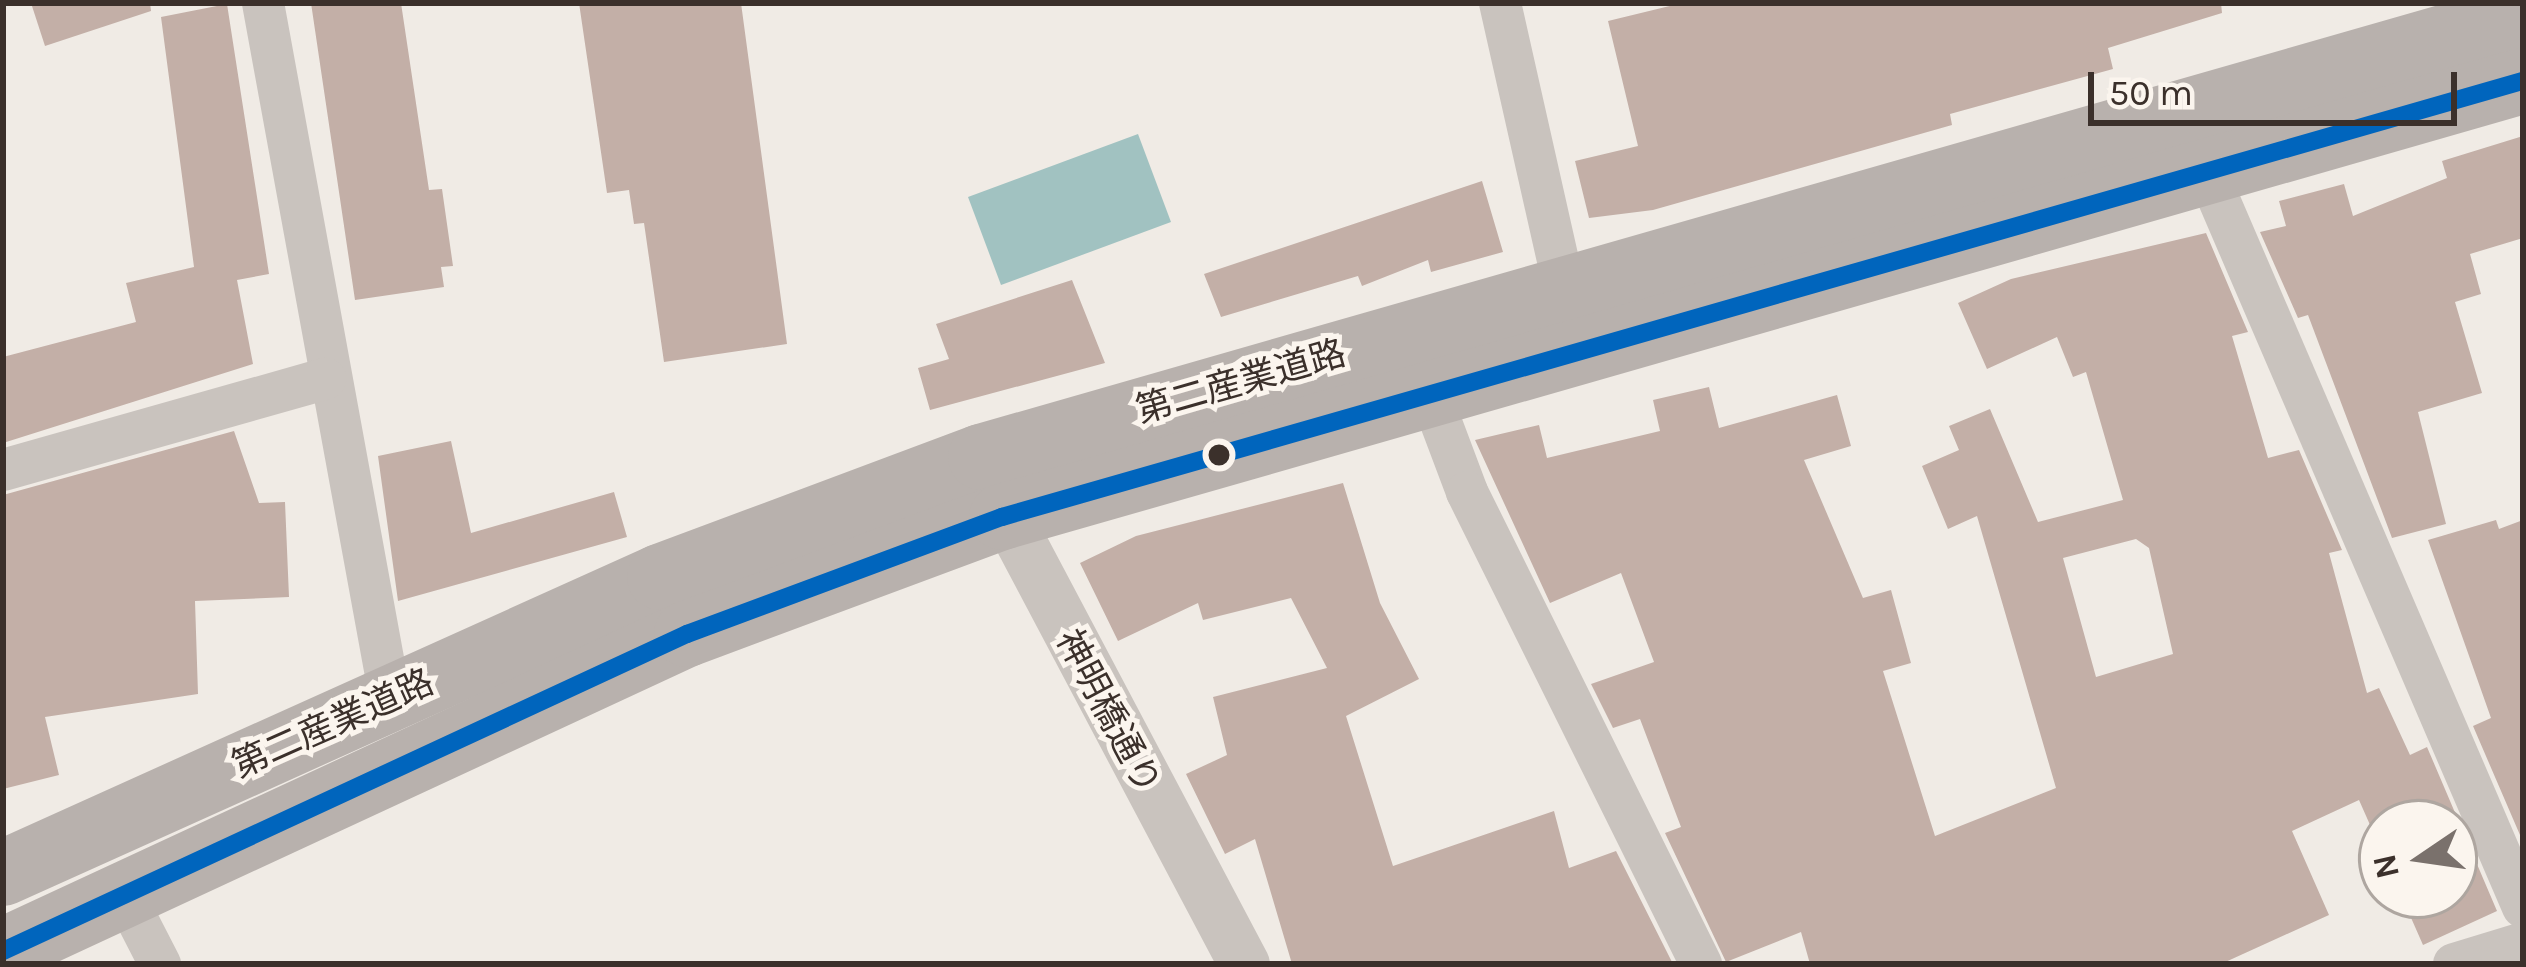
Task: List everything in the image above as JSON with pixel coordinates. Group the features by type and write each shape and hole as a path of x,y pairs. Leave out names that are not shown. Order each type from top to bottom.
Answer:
{"main road":[{"name":"第二産業道路","path":"3,873 660,577 982,457 2523,15"},
{"name":"第二産業道路","path":"3,951 688,634 1002,517 2523,81"}],"street":[{"path":"262,3 325,379 390,698"},
{"path":"1500,3 1565,291"},
{"path":"2207,172 2523,907"},
{"path":"3,470 325,379"},
{"path":"1431,396 1467,492 1701,964"},
{"name":"神明橋通り","path":"982,457 1002,517 1244,964"},
{"path":"124,894 160,964"},
{"path":"2454,964 2523,943"}],"water":[{"path":"1138,134 1171,222 1001,285 968,197"}],"building":[{"path":"31,3 150,3 151,11 45,46"},
{"path":"311,3 401,3 429,190 442,189 453,266 441,267 444,287 355,300"},
{"path":"579,3 741,3 787,344 664,362 644,223 634,224 629,190 607,193"},
{"path":"1682,3 2221,3 2222,13 2108,48 2113,69 1950,114 1952,125 1653,210 1589,218 1575,161 1638,146 1608,21"},
{"path":"227,4 269,274 237,280 253,364 3,443 3,357 136,322 126,283 194,267 161,17"},
{"path":"2523,136 2523,238 2470,254 2481,294 2455,302 2482,393 2418,412 2446,524 2392,538 2308,315 2298,318 2260,232 2286,226 2279,201 2344,184 2353,216 2447,178 2442,161"},
{"path":"1482,181 1503,252 1431,272 1428,260 1362,286 1358,276 1221,317 1204,274"},
{"path":"2206,233 2248,332 2232,336 2268,458 2299,450 2342,550 2329,553 2367,693 2379,688 2410,755 2427,747 2449,799 2358,799 2292,831 2329,915 2221,964 1810,964 1801,932 1726,962 1665,833 1681,827 1640,719 1613,728 1591,684 1654,662 1621,573 1550,603 1475,440 1539,425 1547,458 1660,431 1653,400 1709,387 1719,428 1837,395 1851,446 1804,460 1863,598 1891,590 1911,663 1883,671 1935,836 2056,788 1977,516 1948,529 1922,466 1959,450 1949,426 1990,409 2038,522 2123,500 2086,372 2073,377 2057,337 1987,369 1958,303 2011,279","holes":["2136,539 2149,548 2173,654 2096,677 2063,558"]},
{"path":"1072,280 1105,363 930,410 918,368 949,359 936,324"},
{"path":"234,431 259,503 285,502 289,597 195,601 198,694 45,717 59,775 3,789 3,495"},
{"path":"451,441 471,533 614,492 627,537 398,601 378,456"},
{"path":"1343,483 1380,603 1419,679 1346,716 1393,866 1554,811 1569,868 1616,851 1673,964 1292,964 1255,839 1225,854 1186,774 1227,755 1213,697 1327,668 1291,598 1203,620 1198,603 1118,641 1080,563 1136,536"},
{"path":"2496,520 2499,529 2523,520 2523,842 2473,726 2491,718 2428,540"},
{"path":"2478,866 2497,911 2423,945 2412,919 2478,919"}],"transit line":[{"path":"3,951 687,634 1002,517 2523,81"}]}
